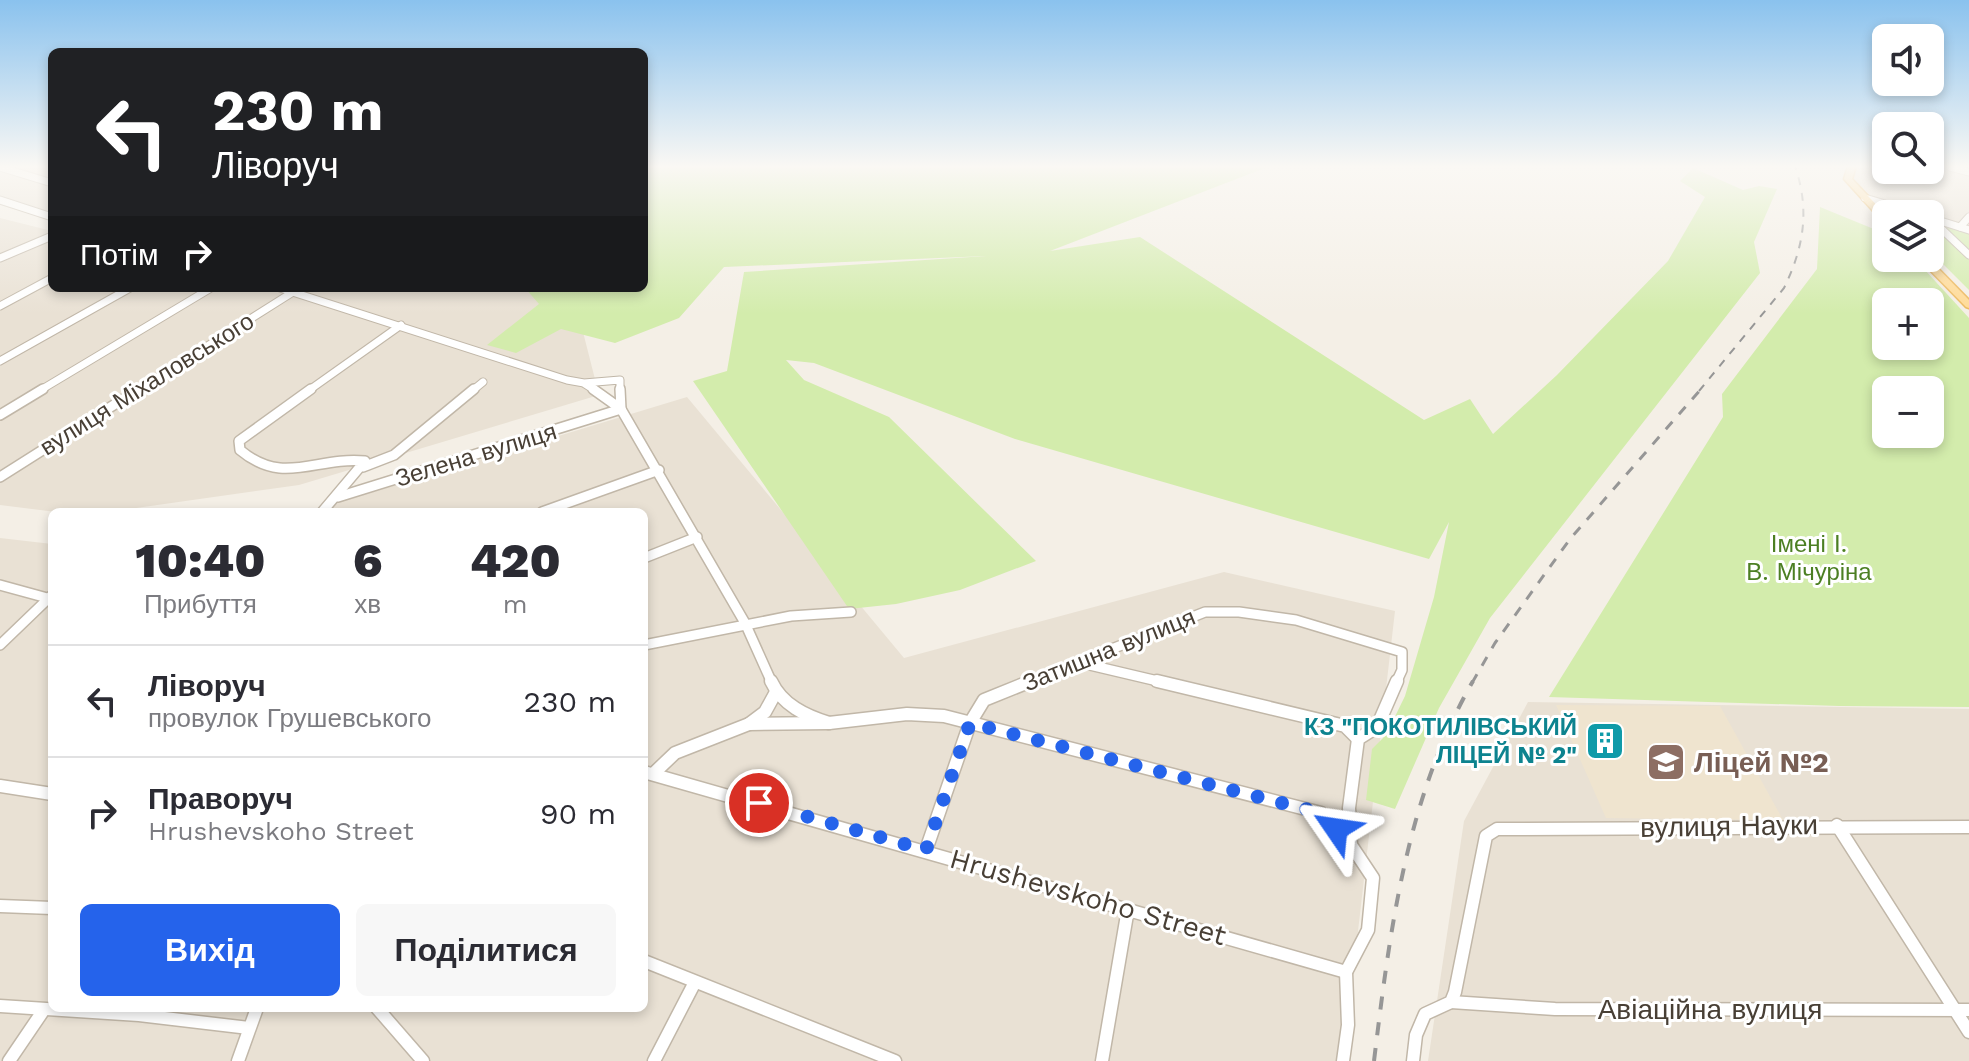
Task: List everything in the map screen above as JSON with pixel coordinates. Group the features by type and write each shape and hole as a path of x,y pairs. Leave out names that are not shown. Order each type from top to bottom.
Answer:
{"main road":[{"path":"1937,272 1969,305"}],"street":[{"path":"1960,227 1969,217"},
{"path":"1944,222 1969,230"},
{"path":"1944,231 1969,255"},
{"path":"0,258 48,238"},
{"path":"0,306 48,280"},
{"path":"0,361 123,292"},
{"path":"0,415 204,292"},
{"path":"293,292 584,383 621,409 745,623 776,692 805,716 829,723"},
{"name":"вулиця Міхаловського","path":"0,477 293,292"},
{"path":"363,465 356,459 308,469 280,469 249,459 238,445 249,431 401,325"},
{"path":"584,383 620,380 621,409"},
{"path":"325,508 363,465 394,455 483,382"},
{"name":"Зелена вулиця","path":"331,499 621,409"},
{"path":"553,508 659,470"},
{"path":"648,556 697,537"},
{"path":"0,585 48,597"},
{"path":"0,645 48,601"},
{"path":"648,644 745,623 851,612"},
{"name":"Затишна вулиця","path":"970,723 984,700 1205,612 1239,612 1296,620 1349,633 1402,652 1402,670 1377,727 1358,739"},
{"path":"1077,662 1345,726 1358,739 1349,808 1351,845"},
{"path":"648,773 675,753 749,724 765,712 776,692"},
{"path":"749,724 829,723 907,714 944,716 1321,813 1351,845 1373,878 1368,930 1346,972 1348,1025 1343,1061"},
{"path":"926,850 970,723"},
{"name":"Hrushevskoho Street","path":"648,773 1346,972"},
{"path":"0,786 48,793"},
{"path":"1837,825 1962,1010 1969,1032"},
{"name":"вулиця Науки","path":"1451,1002 1486,836 1497,829 1837,825 1969,827"},
{"path":"0,906 48,908"},
{"path":"1102,1061 1128,909"},
{"path":"648,963 895,1061"},
{"path":"654,1061 695,982"},
{"path":"1413,1061 1416,1035 1425,1014 1451,1002"},
{"name":"Авіаційна вулиця","path":"1451,1002 1555,1009 1962,1010"},
{"path":"0,1006 48,1011"},
{"path":"9,1061 43,1011"},
{"path":"67,1012 139,1015 249,1028"},
{"path":"238,1061 255,1012"},
{"path":"380,1012 423,1061"}],"shaded area":[{"path":"1944,216 1969,216 1969,234 1944,226"},
{"path":"0,218 48,230 48,292 540,292 582,328 599,395 299,485 136,508 48,508 48,511 0,505"},
{"path":"687,397 904,658 1224,572 1395,611 1343,1061 0,1061 0,538 48,544 48,1012 648,1012 648,508 320,508"},
{"path":"1528,702 1969,709 1969,1061 1428,1061 1464,821"},
{"name":"Ліцей №2","path":"1556,705 1720,706 1783,820 1606,818"}],"green space":[{"path":"648,216 1142,216 1050,251 1140,237 1424,420 1470,399 1493,434 1557,375 1668,261 1694,216 1765,216 1754,242 1760,273 1490,618 1439,708 1395,809 1366,800 1372,749 1386,735 1405,696 1434,597 1449,522 1429,559 1015,439 814,363 786,360 804,380 889,417 1036,561 960,590 896,604 849,609 693,381 727,371 744,272 986,256 724,267 679,318 615,343 561,329 516,353 487,345 539,304 528,292 648,292"},
{"name":"Імені І. В. Мічуріна","path":"1820,216 1841,216 1872,228 1872,272 1927,272 1942,288 1872,288 1872,360 1944,360 1944,291 1969,318 1969,707 1549,697 1723,417 1722,394 1817,269"},
{"path":"1944,226 1969,234 1969,290 1944,265"}],"railway":[{"path":"1699,391 1784,288 1800,243 1803,216"},
{"path":"1472,683 1495,643 1570,539 1701,389"},
{"path":"1374,1061 1395,914 1416,818 1450,726 1473,681"}],"place":[{"name":"КЗ \"ПОКОТИЛІВСЬКИЙ ЛІЦЕЙ № 2\"","path":"1605,741"},
{"name":"Ліцей №2","path":"1666,762"}],"route":[{"path":"759,803 926,850 970,723 1321,813 1336,829"}]}
